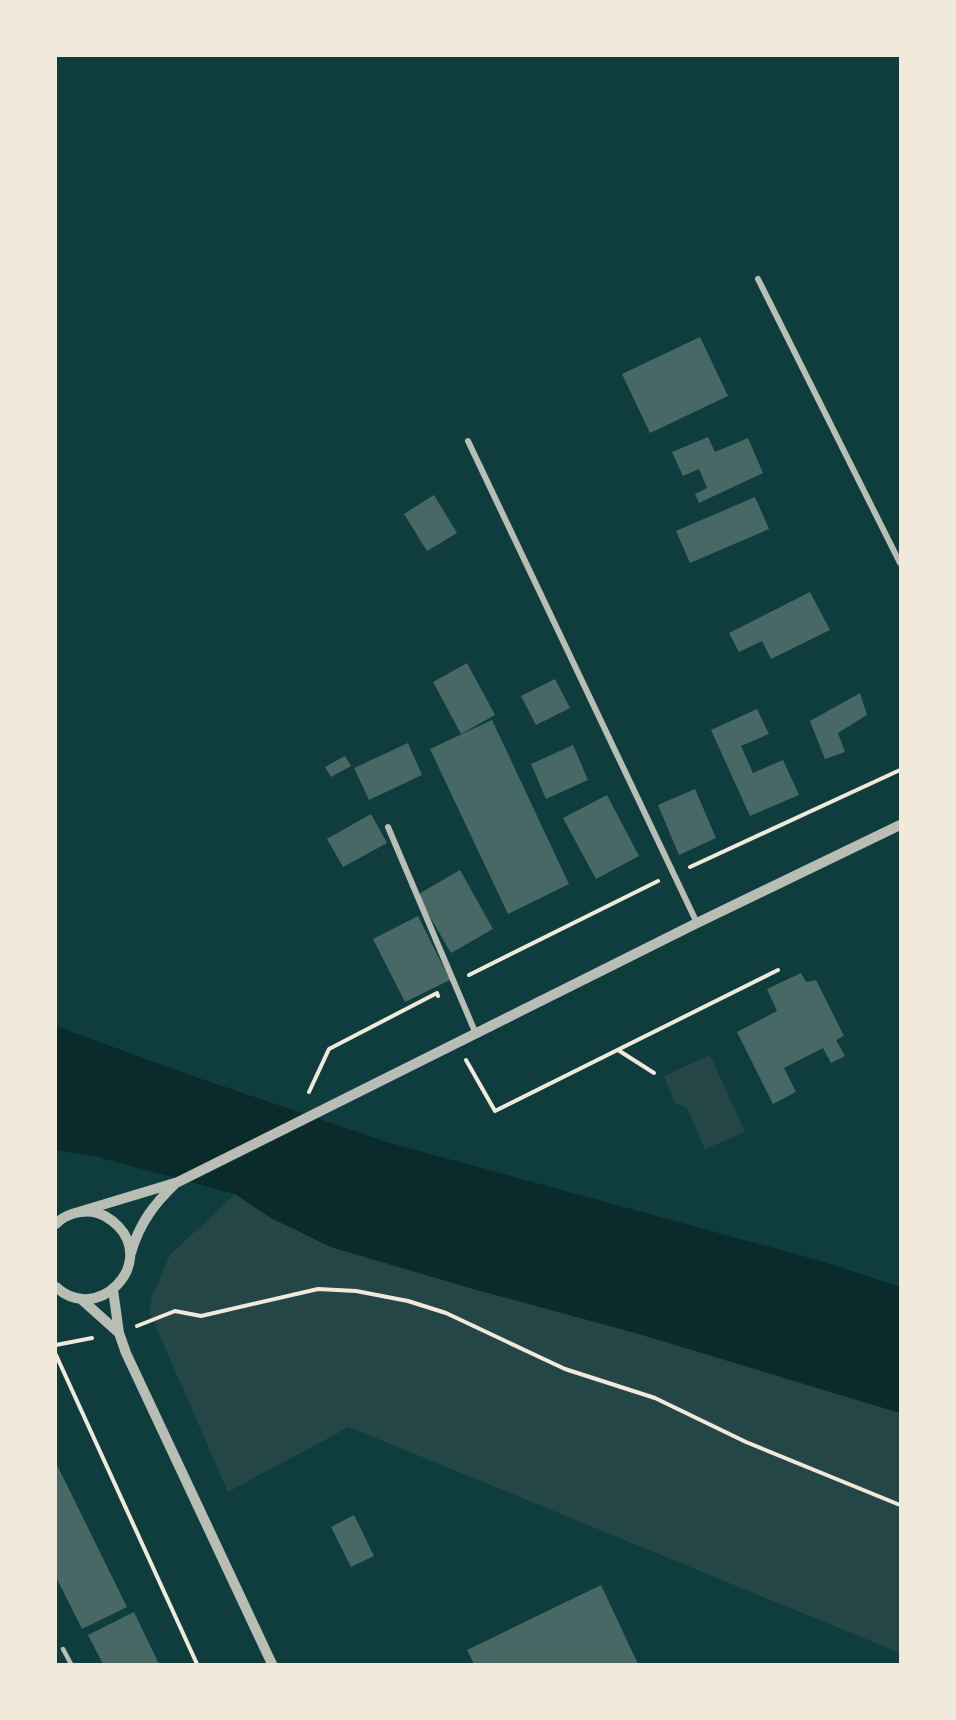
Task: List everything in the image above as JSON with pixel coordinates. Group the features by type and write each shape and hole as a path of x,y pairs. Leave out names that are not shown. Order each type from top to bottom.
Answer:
{"street":[{"path":"758,279 900,563"},
{"path":"468,441 697,923"},
{"path":"56,1224 72,1214 178,1182 697,923 900,825"},
{"path":"388,827 476,1034"},
{"path":"56,1287 68,1296 81,1299 103,1296 113,1290 122,1281 128,1269 134,1240 147,1215 178,1182"},
{"path":"72,1214 86,1211 100,1213 112,1220 122,1230 130,1257"},
{"path":"113,1290 119,1333 126,1353 272,1665"},
{"path":"81,1299 119,1333"}],"lane":[{"path":"63,1649 71,1665"}],"path":[{"path":"456,1044 495,1111 778,970"},
{"path":"306,1100 329,1048 437,993 441,1003"},
{"path":"617,1050 654,1073"},
{"path":"56,1345 119,1333 175,1311 201,1316 318,1289 356,1291 408,1301 446,1313 565,1369 655,1398 746,1442 900,1505"},
{"path":"56,1355 197,1665"}],"shaded area":[{"path":"56,1026 184,1073 390,1143 821,1261 900,1287 900,1413 639,1334 331,1247 271,1218 235,1194 94,1156 56,1150"},
{"path":"710,1055 745,1132 705,1149 687,1108 675,1103 664,1076"},
{"path":"235,1194 271,1218 331,1247 639,1334 900,1413 900,1653 349,1427 228,1492 149,1311 153,1294 170,1255"}],"building":[{"path":"700,337 728,396 650,433 622,374"},
{"path":"708,437 715,452 748,438 763,473 699,503 695,494 707,488 699,469 683,476 672,452"},
{"path":"434,495 457,533 427,551 404,514"},
{"path":"755,497 769,529 690,563 676,531"},
{"path":"810,592 830,630 771,659 762,641 739,652 729,633"},
{"path":"467,663 495,715 461,734 433,682"},
{"path":"555,679 570,708 536,725 521,696"},
{"path":"860,693 867,715 838,733 845,752 825,759 810,721"},
{"path":"757,709 769,734 741,746 753,773 783,760 799,795 750,816 711,730"},
{"path":"492,720 569,884 508,914 430,749"},
{"path":"408,743 422,775 369,800 354,768"},
{"path":"573,745 588,780 546,799 531,764"},
{"path":"345,756 351,766 331,777 325,767"},
{"path":"695,789 716,838 679,855 658,805"},
{"path":"607,795 639,856 596,879 563,818"},
{"path":"371,814 387,843 343,867 327,839"},
{"path":"460,870 493,929 451,953 417,895"},
{"path":"418,916 450,980 405,1002 373,939"},
{"path":"801,973 806,982 816,980 844,1036 836,1040 845,1056 831,1063 823,1048 784,1068 796,1092 773,1104 737,1032 777,1011 767,989"},
{"path":"56,1463 127,1607 82,1629 56,1577"},
{"path":"354,1515 374,1556 351,1567 331,1527"},
{"path":"601,1585 638,1664 474,1664 467,1650"},
{"path":"134,1612 159,1664 103,1664 88,1635"}]}
